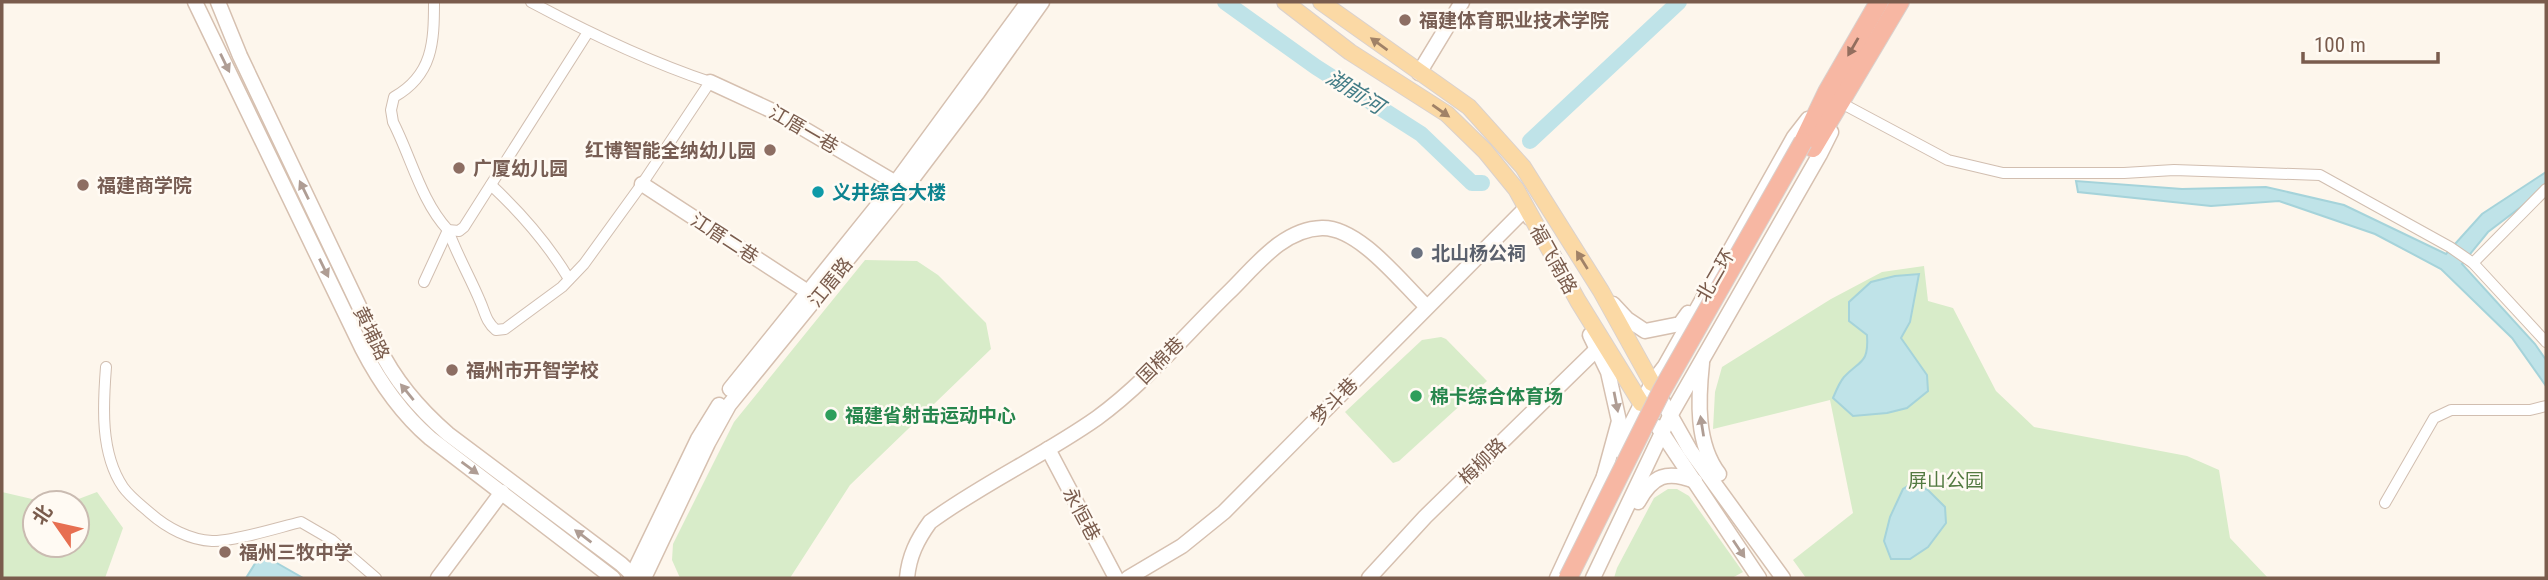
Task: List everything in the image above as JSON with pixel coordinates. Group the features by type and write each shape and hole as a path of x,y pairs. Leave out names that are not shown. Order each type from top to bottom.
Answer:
{"highway":[{"name":"北二环","path":"1581,578 1671,395 1808,145 1827,92 1879,2"},
{"name":"北二环","path":"1568,578 1668,378 1808,145 1852,86 1900,2"}],"main road":[{"name":"黄埔路","path":"195,2 362,348 382,384 418,428 613,578"},
{"name":"黄埔路","path":"218,2 240,56 378,346 402,387 448,434 636,577"},
{"name":"江厝路","path":"636,577 708,421 747,365 896,183 1028,2"},
{"name":"江厝路","path":"636,577 729,405 901,195 1042,2"},
{"name":"福飞南路","path":"1285,2 1350,52 1447,114 1485,151 1516,189 1578,301 1642,403 1759,578"},
{"name":"福飞南路","path":"1321,2 1469,107 1522,167 1601,291 1699,463 1783,578"},
{"path":"1419,73 1462,2"},
{"name":"江厝一巷","path":"710,82 778,113 896,183"},
{"path":"1593,578 1670,416 1821,154 1852,86"},
{"path":"1557,578 1604,476 1653,383 1794,137 1827,92"},
{"name":"江厝二巷","path":"642,184 808,292"},
{"path":"1526,208 1562,289 1598,348 1608,372 1619,421 1604,476"},
{"name":"梦斗巷","path":"1128,578 1182,546 1224,512 1526,208"},
{"name":"国棉巷","path":"907,578 917,540 930,522 1099,416 1141,380 1261,262 1293,235 1322,228 1347,234 1374,255 1426,306"},
{"path":"1601,291 1627,319 1645,331 1679,324 1729,254"},
{"path":"1702,300 1728,315"},
{"name":"梅柳路","path":"1369,578 1425,517 1598,348"},
{"path":"1703,357 1699,389 1700,417 1709,461 1762,531 1763,549"},
{"name":"永恒巷","path":"1048,449 1116,578"},
{"path":"1601,578 1646,487 1663,476 1676,473 1695,481"},
{"path":"438,578 502,492"},
{"path":"1582,523 1613,536"}],"street":[{"path":"434,2 433,47 424,68 408,89 394,97 391,110 393,122 424,193 448,230 488,322 496,330 505,329 522,318 583,264 642,184 710,82 664,67 531,2"},
{"path":"448,230 464,227 588,32"},
{"path":"1843,104 1948,160 2003,173 2124,173 2174,170 2320,175 2450,247 2471,262 2546,342"},
{"path":"491,184 530,225 569,279"},
{"path":"2471,262 2546,189"},
{"path":"424,282 448,230"},
{"path":"106,367 103,401 105,427 114,467 125,489 158,520 189,536 217,541 301,522 332,540 376,578"},
{"path":"2385,503 2434,418 2451,410 2530,410 2546,406"}],"green space":[{"name":"福建省射击运动中心","path":"865,260 917,261 938,275 986,323 991,349 850,485 790,578 680,578 672,560 673,544 734,422"},
{"name":"屏山公园","path":"1924,266 1928,301 1953,308 1996,391 2034,427 2187,456 2219,470 2230,538 2268,578 1806,578 1793,560 1853,513 1830,400 1713,429 1715,392 1722,367 1831,299 1882,272"},
{"name":"棉卡综合体育场","path":"1441,337 1487,381 1399,461 1393,463 1345,412 1422,340"},
{"path":"1668,489 1677,489 1689,496 1743,572 1732,578 1614,578 1654,498"},
{"path":"2,492 21,496 21,559 91,559 91,494 97,492 123,528 105,578 2,578"}],"water":[{"path":"2546,172 2546,188 2488,232 2462,264 2535,344 2546,360 2546,386 2512,338 2441,269 2375,234 2279,201 2211,206 2078,192 2076,181 2182,189 2266,187 2344,205 2446,254 2482,214"},
{"path":"1919,274 1910,322 1901,338 1927,375 1928,391 1907,408 1853,416 1833,398 1842,379 1865,357 1867,351 1867,335 1849,321 1849,302 1871,282"},
{"path":"1913,483 1928,490 1945,507 1946,523 1928,547 1910,559 1891,559 1884,541 1890,517 1903,489"},
{"path":"261,554 303,578 246,578"}],"waterway":[{"name":"湖前河","path":"1225,2 1316,67 1421,134 1472,183 1482,183"},
{"name":"湖前河","path":"1530,141 1679,2"}],"place":[{"name":"福建体育职业技术学院","path":"1405,20"},
{"name":"红博智能全纳幼儿园","path":"770,150"},
{"name":"广厦幼儿园","path":"459,168"},
{"name":"福建商学院","path":"83,185"},
{"name":"义井综合大楼","path":"818,192"},
{"name":"北山杨公祠","path":"1417,253"},
{"name":"福州市开智学校","path":"452,370"},
{"name":"棉卡综合体育场","path":"1416,396"},
{"name":"福建省射击运动中心","path":"831,415"},
{"name":"福州三牧中学","path":"225,552"}]}
